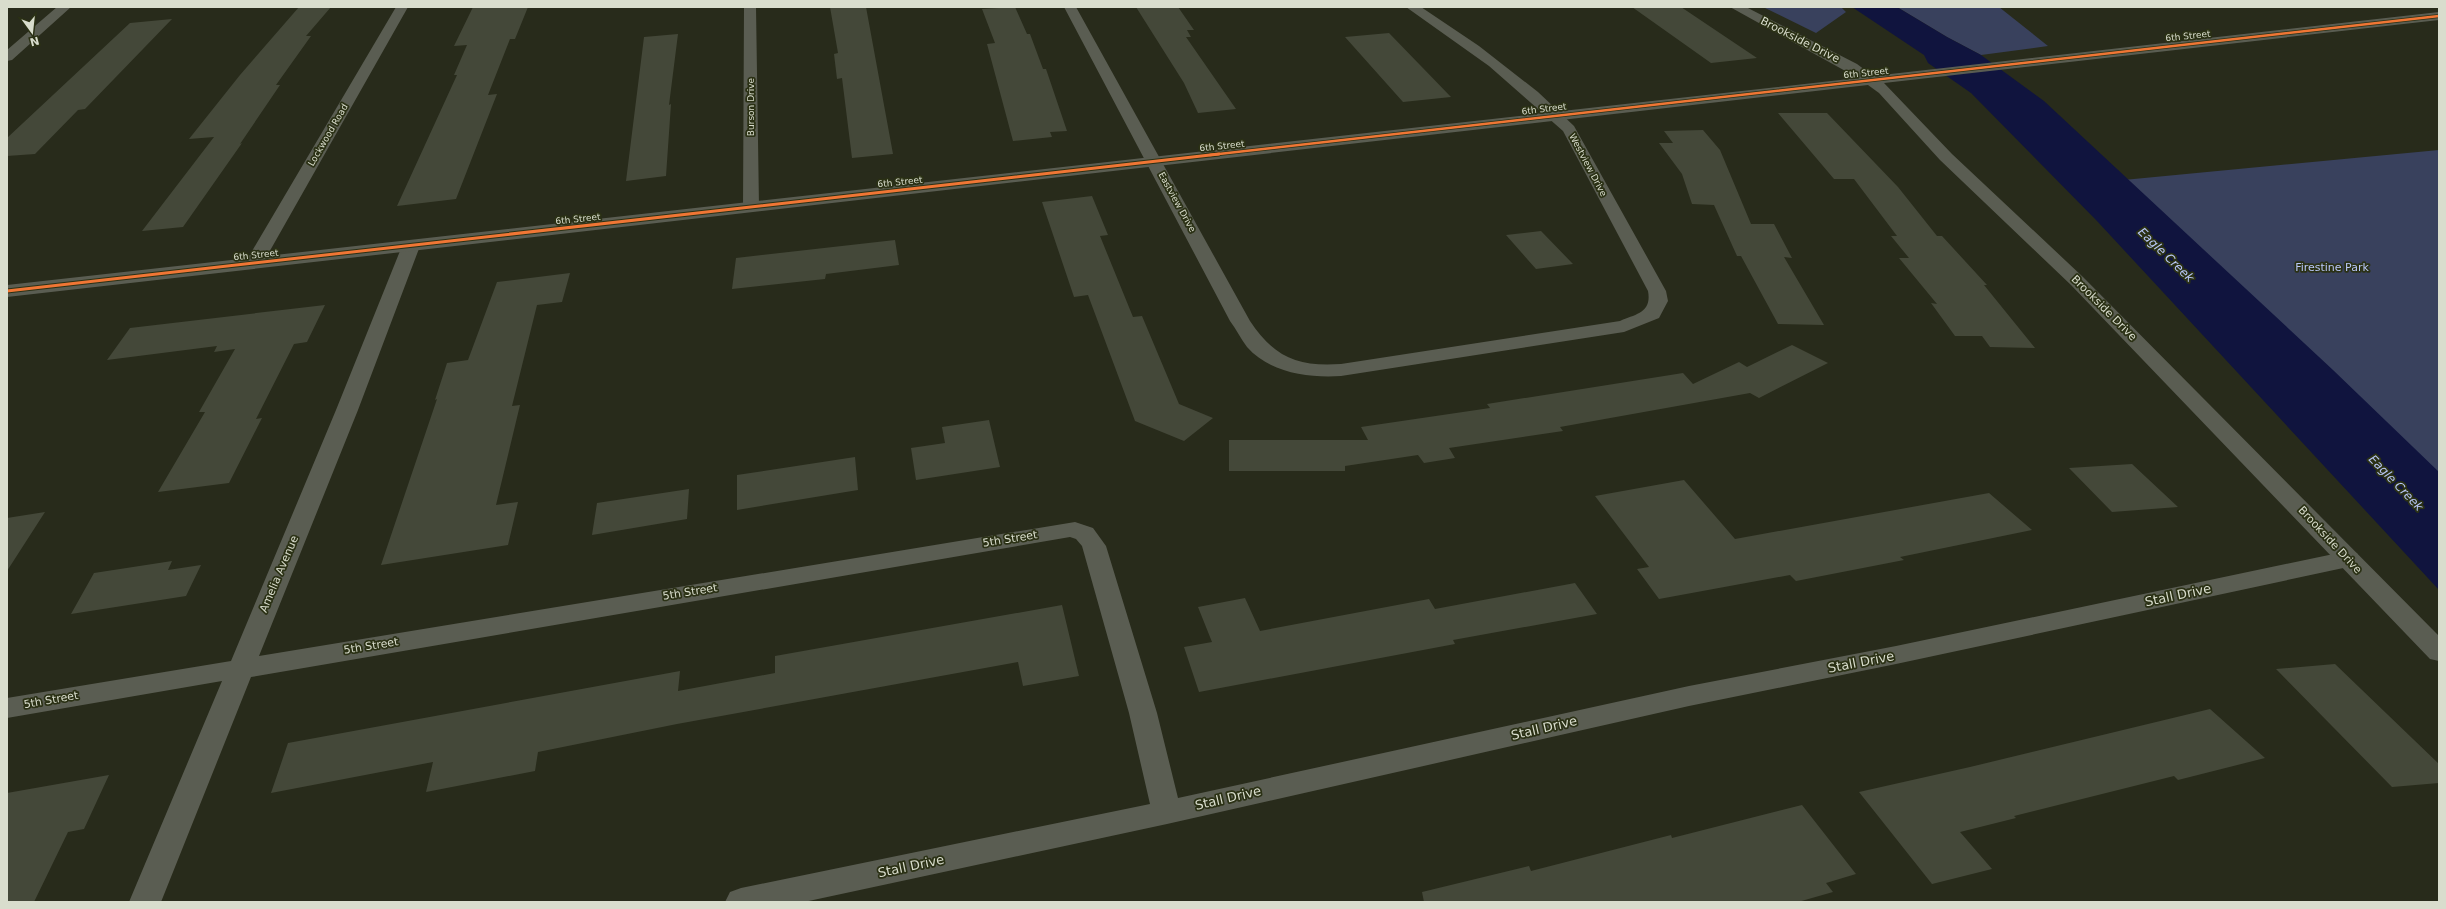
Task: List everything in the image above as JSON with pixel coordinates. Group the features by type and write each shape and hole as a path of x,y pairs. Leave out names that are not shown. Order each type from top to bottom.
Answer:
{"street":[{"path":"7,57 65,7"},
{"name":"Lockwood Road","path":"254,263 402,7"},
{"name":"Burson Drive","path":"750,7 751,207"},
{"name":"Eastview Drive","path":"1070,7 1240,321 1255,343 1266,352 1285,363 1306,370 1341,370 1624,326 1652,314"},
{"name":"Westview Drive","path":"1412,7 1473,46 1556,116 1569,129 1658,291 1659,300 1652,314"},
{"name":"Brookside Drive","path":"1736,7 1852,67 1872,80 1941,152 2082,286 2439,652"},
{"name":"6th Street","path":"7,291 2027,62 2436,18"},
{"name":"Amelia Avenue","path":"145,902 347,410 411,246"},
{"name":"5th Street","path":"7,708 1070,529 1080,530 1088,535 1094,546 1143,713 1167,812"},
{"name":"Stall Drive","path":"741,902 1167,812 1689,696 1896,655 2348,559"}],"green space":[{"path":"1763,7 1841,7 1846,12 1816,33"},
{"path":"1897,7 1999,7 2048,46 1981,55 1947,37"},
{"name":"Firestine Park","path":"2439,150 2439,526 2092,183"}],"water":[{"name":"Eagle Creek","path":"1852,7 1897,7 1947,37 1981,55 2044,101 2333,370 2439,472 2439,590 2097,221 1971,93 1928,63 1924,55"}],"building":[{"path":"299,7 331,7 306,36 311,36 276,85 280,85 240,144 242,143 183,227 142,231 214,137 189,139 240,75"},
{"path":"473,7 528,7 515,39 510,39 488,95 497,94 456,199 397,206 457,75 454,75 467,45 454,46"},
{"path":"830,7 866,7 893,154 852,158 842,78 837,79 834,54 838,53"},
{"path":"1015,7 1027,34 1030,34 1043,69 1046,69 1067,131 1050,132 1052,137 1013,141 987,44 995,43 982,9"},
{"path":"1136,7 1178,7 1194,30 1187,30 1191,37 1186,37 1236,109 1198,113 1184,83"},
{"path":"1632,7 1681,7 1757,58 1711,63"},
{"path":"172,19 85,109 78,110 35,154 7,156 7,138 130,23"},
{"path":"1389,33 1451,97 1403,102 1345,37"},
{"path":"678,34 669,105 671,104 666,176 626,181 644,37"},
{"path":"1778,113 1827,113 1898,187 1937,236 1942,236 1987,285 1984,285 2035,348 1990,347 1982,336 1955,336 1931,303 1937,304 1899,258 1909,258 1891,236 1897,236 1854,179 1834,179"},
{"path":"1703,130 1720,150 1751,224 1774,224 1792,258 1784,257 1824,325 1778,324 1741,256 1737,256 1714,205 1692,204 1682,174 1659,143 1673,143 1664,131"},
{"path":"1092,196 1108,235 1100,236 1133,317 1142,316 1179,404 1213,418 1184,441 1135,421 1088,295 1074,297 1042,202"},
{"path":"1541,231 1573,264 1536,269 1506,235"},
{"path":"895,240 899,265 826,274 825,279 732,289 736,258"},
{"path":"570,273 562,302 537,305 512,406 520,405 496,505 518,502 508,545 381,565 437,399 435,400 447,363 468,360 497,282"},
{"path":"325,305 307,342 294,344 256,419 262,418 229,483 158,492 205,412 199,412 235,349 214,352 217,346 107,360 130,328"},
{"path":"1792,345 1828,363 1759,398 1750,393 1560,427 1563,431 1449,448 1455,458 1424,463 1418,455 1345,466 1345,471 1229,471 1229,440 1368,440 1361,427 1490,408 1487,404 1683,373 1693,384 1739,362 1747,367"},
{"path":"989,420 1000,467 916,480 911,448 945,443 942,427"},
{"path":"855,457 858,490 737,510 737,475"},
{"path":"2132,464 2178,507 2112,512 2069,468"},
{"path":"1684,480 1735,539 1989,493 2032,530 1900,557 1904,560 1796,581 1790,575 1659,599 1637,569 1649,567 1595,496"},
{"path":"689,489 687,519 592,535 597,503"},
{"path":"45,512 7,571 7,518"},
{"path":"172,561 168,570 201,565 186,596 71,614 94,573"},
{"path":"1575,583 1597,614 1453,640 1455,644 1199,692 1184,647 1212,642 1198,607 1245,598 1260,631 1429,599 1435,609"},
{"path":"1062,605 1079,676 1023,686 1018,662 677,724 538,752 535,771 426,792 433,762 271,793 288,743 680,671 678,691 775,673 775,656"},
{"path":"2335,664 2439,764 2439,783 2392,787 2276,669"},
{"path":"2210,709 2265,758 2178,780 2174,776 2014,816 2016,818 1960,832 1992,869 1932,884 1859,792 1970,767"},
{"path":"109,775 84,829 68,832 34,902 7,902 7,793"},
{"path":"1802,805 1856,874 1826,883 1833,892 1798,902 1424,902 1422,892 1529,866 1531,871 1671,835 1672,838"}],"cycle path":[{"path":"7,291 2439,16"}]}
